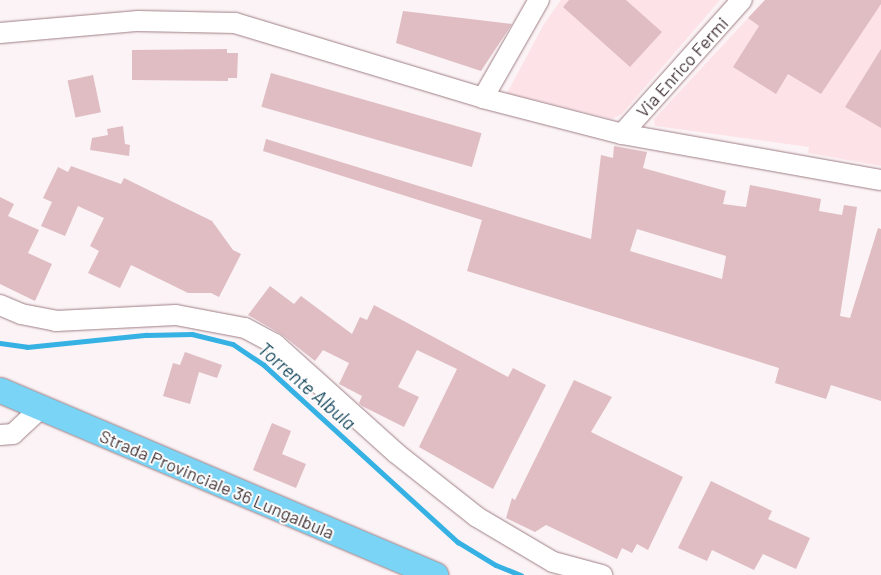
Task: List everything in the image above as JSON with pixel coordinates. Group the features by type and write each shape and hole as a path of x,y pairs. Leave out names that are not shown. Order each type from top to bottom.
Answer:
{"main road":[{"name":"Strada Provinciale 36 Lungalbula","path":"0,390 435,575"}],"street":[{"path":"483,98 539,0"},
{"name":"Via Enrico Fermi","path":"622,134 742,0"},
{"path":"0,33 138,21 235,23 483,98 622,134 881,180"},
{"path":"0,305 21,314 56,321 176,314 245,328 275,344 396,454 478,518 553,562 602,575"},
{"path":"0,435 13,434 41,408"}],"shaded area":[{"path":"561,0 720,0 622,114 612,119 507,93 544,24"},
{"path":"765,0 881,0 881,166 808,153 809,147 655,126 654,119"}],"building":[{"path":"569,0 626,0 662,32 630,67 563,7"},
{"path":"765,0 881,0 881,4 821,94 788,74 776,94 733,67 759,26 748,18"},
{"path":"403,11 512,24 481,71 396,43"},
{"path":"227,49 227,53 238,53 237,78 228,78 228,81 132,80 132,50"},
{"path":"881,49 881,128 845,107"},
{"path":"271,73 482,133 472,167 261,107"},
{"path":"93,75 101,112 75,118 68,80"},
{"path":"123,126 125,144 130,145 129,156 90,150 92,138 108,135 107,129"},
{"path":"266,139 591,239 601,155 613,158 614,146 647,152 643,168 726,191 723,204 746,207 750,185 821,199 819,211 842,215 844,205 857,207 840,316 850,318 878,228 881,229 881,401 831,385 826,399 775,383 779,368 467,271 482,220 263,151","holes":["637,229 726,256 722,279 630,251"]},
{"path":"71,166 121,184 124,178 212,221 233,250 241,254 219,297 211,293 188,293 131,265 120,288 88,273 99,251 90,246 104,218 78,206 65,236 41,226 52,202 43,198 58,167 68,172"},
{"path":"0,197 14,204 8,216 39,230 28,253 52,264 35,301 0,284"},
{"path":"270,286 294,304 301,296 352,334 360,317 367,320 374,305 508,377 513,368 546,385 493,489 419,447 457,369 417,350 398,387 419,397 404,427 362,406 359,403 362,396 339,384 349,363 323,350 315,361 281,334 248,315"},
{"path":"185,352 222,365 217,378 199,372 190,404 163,396 173,363 180,365"},
{"path":"574,380 612,397 591,432 683,477 648,550 637,544 632,553 622,548 617,559 546,525 535,532 506,518 512,498 515,500"},
{"path":"272,423 291,431 282,454 306,464 296,488 253,470"},
{"path":"711,481 772,511 768,519 810,538 796,569 763,554 754,570 712,550 707,561 678,548"}],"waterway":[{"name":"Torrente Albula","path":"0,343 27,347 146,335 192,334 233,344 264,365 458,542 496,565 521,575"}]}
